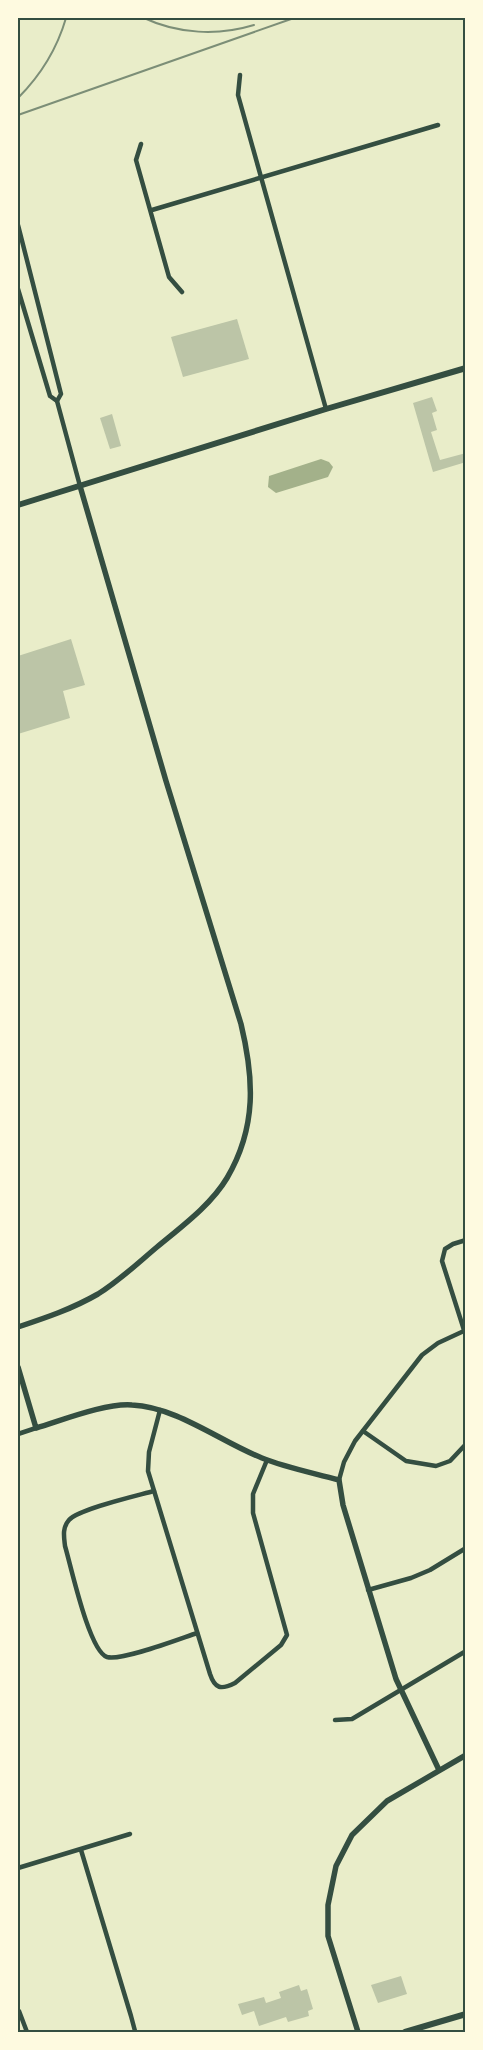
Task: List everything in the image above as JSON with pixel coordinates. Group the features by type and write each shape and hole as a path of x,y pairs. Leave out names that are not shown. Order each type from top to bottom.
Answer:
{"main road":[{"path":"18,506 326,409 466,368"},
{"path":"405,2032 417,2031 466,2014"}],"street":[{"path":"240,75 238,95 326,409"},
{"path":"152,210 438,125"},
{"path":"141,144 136,160 152,210 169,277 182,292"},
{"path":"18,226 61,394 57,401"},
{"path":"18,290 50,396 57,401 166,781 241,1024 249,1058 251,1089 250,1114 242,1144 227,1178 206,1204 179,1229 99,1293 64,1311 18,1327"},
{"path":"439,1770 396,1679 343,1505 339,1480 344,1462 355,1441 422,1355 438,1343 465,1330 442,1261 445,1249 466,1240"},
{"path":"18,1367 36,1428"},
{"path":"18,1434 114,1406 132,1404 160,1410 266,1460 339,1480"},
{"path":"160,1410 149,1452 148,1471 213,1683 218,1687 227,1687 235,1683 281,1645 287,1635 253,1513 253,1494 266,1460"},
{"path":"363,1431 406,1461 436,1466 450,1462 466,1444"},
{"path":"154,1491 77,1514 66,1524 63,1533 65,1546 91,1637 101,1652 107,1657 122,1657 197,1633"},
{"path":"368,1590 411,1578 430,1570 466,1548"},
{"path":"335,1720 352,1719 466,1650"},
{"path":"358,2032 328,1936 328,1905 336,1866 352,1835 387,1801 466,1755"},
{"path":"18,1868 130,1834"},
{"path":"81,1850 131,2016 135,2031 133,2032"},
{"path":"18,2009 27,2032"}],"shaded area":[{"path":"321,459 329,462 333,467 328,477 276,493 268,487 269,476"}],"building":[{"path":"237,319 249,359 183,377 171,337"},
{"path":"432,397 437,411 432,413 437,430 431,432 440,460 466,453 466,462 433,472 413,403"},
{"path":"112,414 121,446 110,449 100,418"},
{"path":"71,639 85,685 63,691 70,718 18,734 18,656"},
{"path":"401,1976 407,1994 378,2003 371,1985"},
{"path":"299,1985 301,1991 307,1989 313,2009 308,2011 309,2016 288,2022 286,2017 259,2026 254,2011 242,2015 238,2004 264,1997 266,2003 281,1998 279,1992"}],"railway":[{"path":"18,98 47,61 58,40 66,18"},
{"path":"144,18 170,27 198,32 226,31 254,25"},
{"path":"18,115 294,18"}]}
